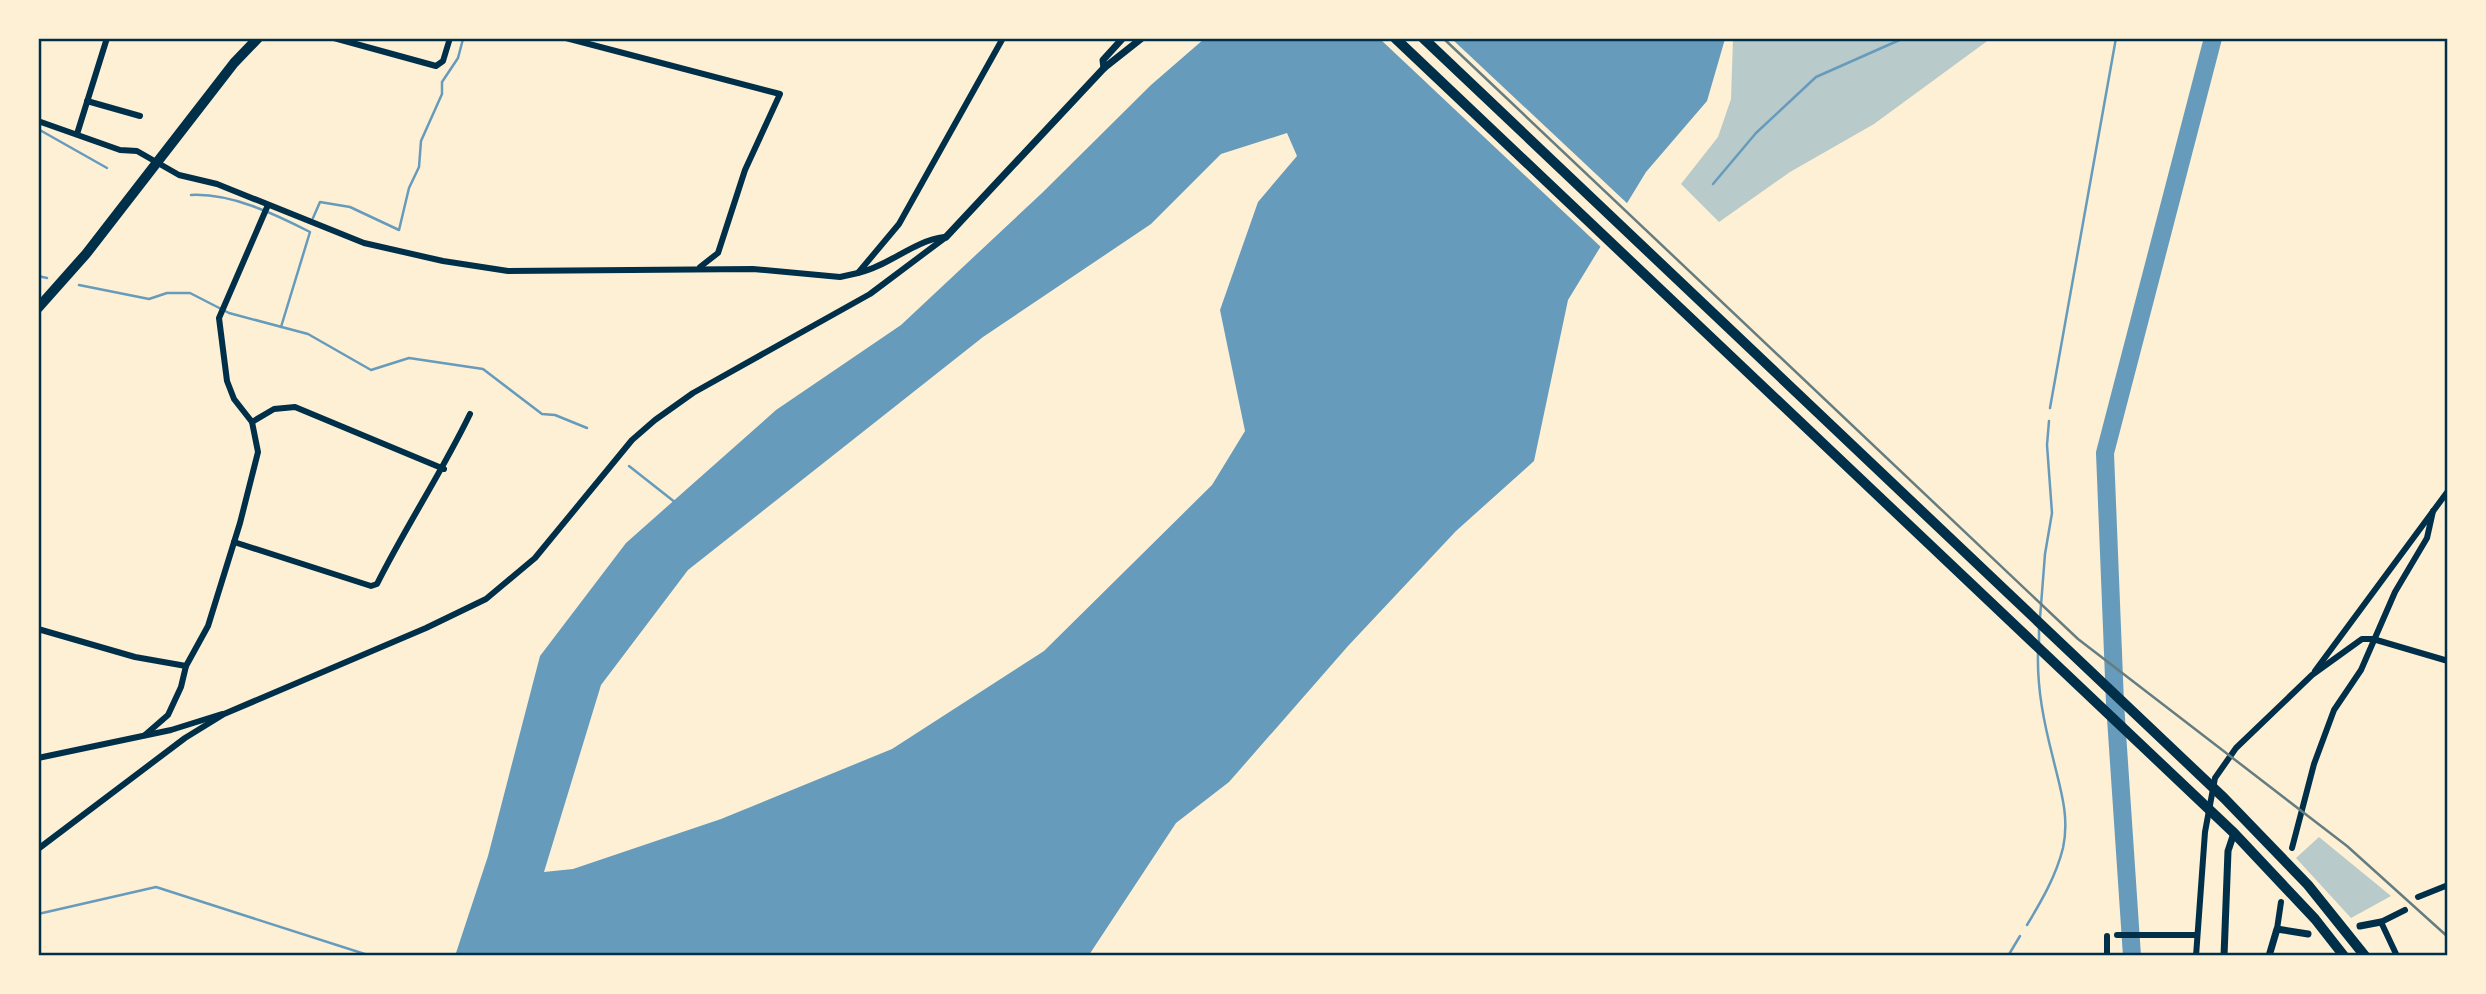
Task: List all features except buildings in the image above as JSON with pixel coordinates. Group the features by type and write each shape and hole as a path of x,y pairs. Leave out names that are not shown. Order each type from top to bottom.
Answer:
{"highway":[{"path":"38,308 158,162 234,63 258,38"},
{"path":"1395,38 2234,832 2297,898 2344,956"},
{"path":"1423,38 2224,798 2316,894 2365,956"}],"street":[{"path":"77,134 107,38"},
{"path":"334,38 436,66 443,61 450,38"},
{"path":"566,38 780,94 745,170 718,253 699,268"},
{"path":"858,273 872,254 890,238 1003,38"},
{"path":"1104,68 1102,60 1123,38"},
{"path":"38,758 145,735 224,714 426,628 486,599 535,558 632,440 655,420 692,393 870,294 946,237 1104,68 1142,38"},
{"path":"87,101 139,116"},
{"path":"38,121 120,150 137,151 179,175 217,184 374,246 508,271 699,268 753,269 840,277 880,268 931,239 946,237"},
{"path":"145,735 168,715 181,688 186,666 208,626 258,452 251,422 234,398 227,381 220,310 268,205"},
{"path":"251,422 274,409 295,407 444,469"},
{"path":"234,541 371,586 377,584 397,544 444,469 470,414"},
{"path":"2312,675 2448,491"},
{"path":"2292,848 2314,764 2334,710 2361,670 2395,592 2427,538 2433,511"},
{"path":"38,629 135,657 186,666"},
{"path":"2196,956 2195,935 2201,897 2205,832 2215,778 2236,748 2312,675 2362,639 2373,639 2448,661"},
{"path":"38,849 185,738 224,714"},
{"path":"2224,956 2228,851 2234,832"},
{"path":"2418,897 2448,885"},
{"path":"2269,956 2281,902"},
{"path":"2360,926 2381,922 2404,909"},
{"path":"2381,922 2397,956"},
{"path":"2277,929 2308,934"},
{"path":"2117,935 2195,935"},
{"path":"2107,936 2107,956"}],"shaded area":[{"path":"1733,38 1990,39 1874,124 1790,172 1719,222 1681,184 1718,137 1731,99"},
{"path":"2319,837 2391,896 2351,918 2296,858"}],"water":[{"path":"1204,39 1725,39 1707,101 1646,172 1568,300 1534,461 1456,531 1348,646 1229,782 1176,823 1089,955 455,956 488,856 540,656 626,543 776,410 901,325 1042,193 1151,85","holes":["1287,133 1297,156 1258,202 1220,310 1245,431 1212,485 1044,651 892,749 721,819 573,869 544,872 601,685 688,570 983,337 1151,224 1221,154"]}],"pier":[{"path":"1380,39 1452,39 1630,206 1603,249"}],"waterway":[{"path":"1713,184 1756,133 1816,77 1904,38"},
{"path":"2050,408 2116,38"},
{"path":"2132,956 2115,703 2105,453 2213,38"},
{"path":"313,218 320,202 350,207 399,230 409,188 419,167 421,141 442,94 442,82 458,58 463,39"},
{"path":"38,129 107,168"},
{"path":"191,195 237,201 310,232 281,327"},
{"path":"38,276 47,278"},
{"path":"79,285 149,299 167,293 190,293 229,313 308,334 371,370 409,358 483,369 542,414 555,415 587,428"},
{"path":"2040,618 2045,554 2052,513 2047,445 2049,421"},
{"path":"629,466 676,503"},
{"path":"2039,628 2039,643"},
{"path":"2027,925 2057,868 2065,836 2065,813 2042,706 2038,653"},
{"path":"38,914 156,887 371,956"},
{"path":"2008,956 2020,936"}],"railway":[{"path":"1443,38 2078,639 2347,846 2448,937"}]}
